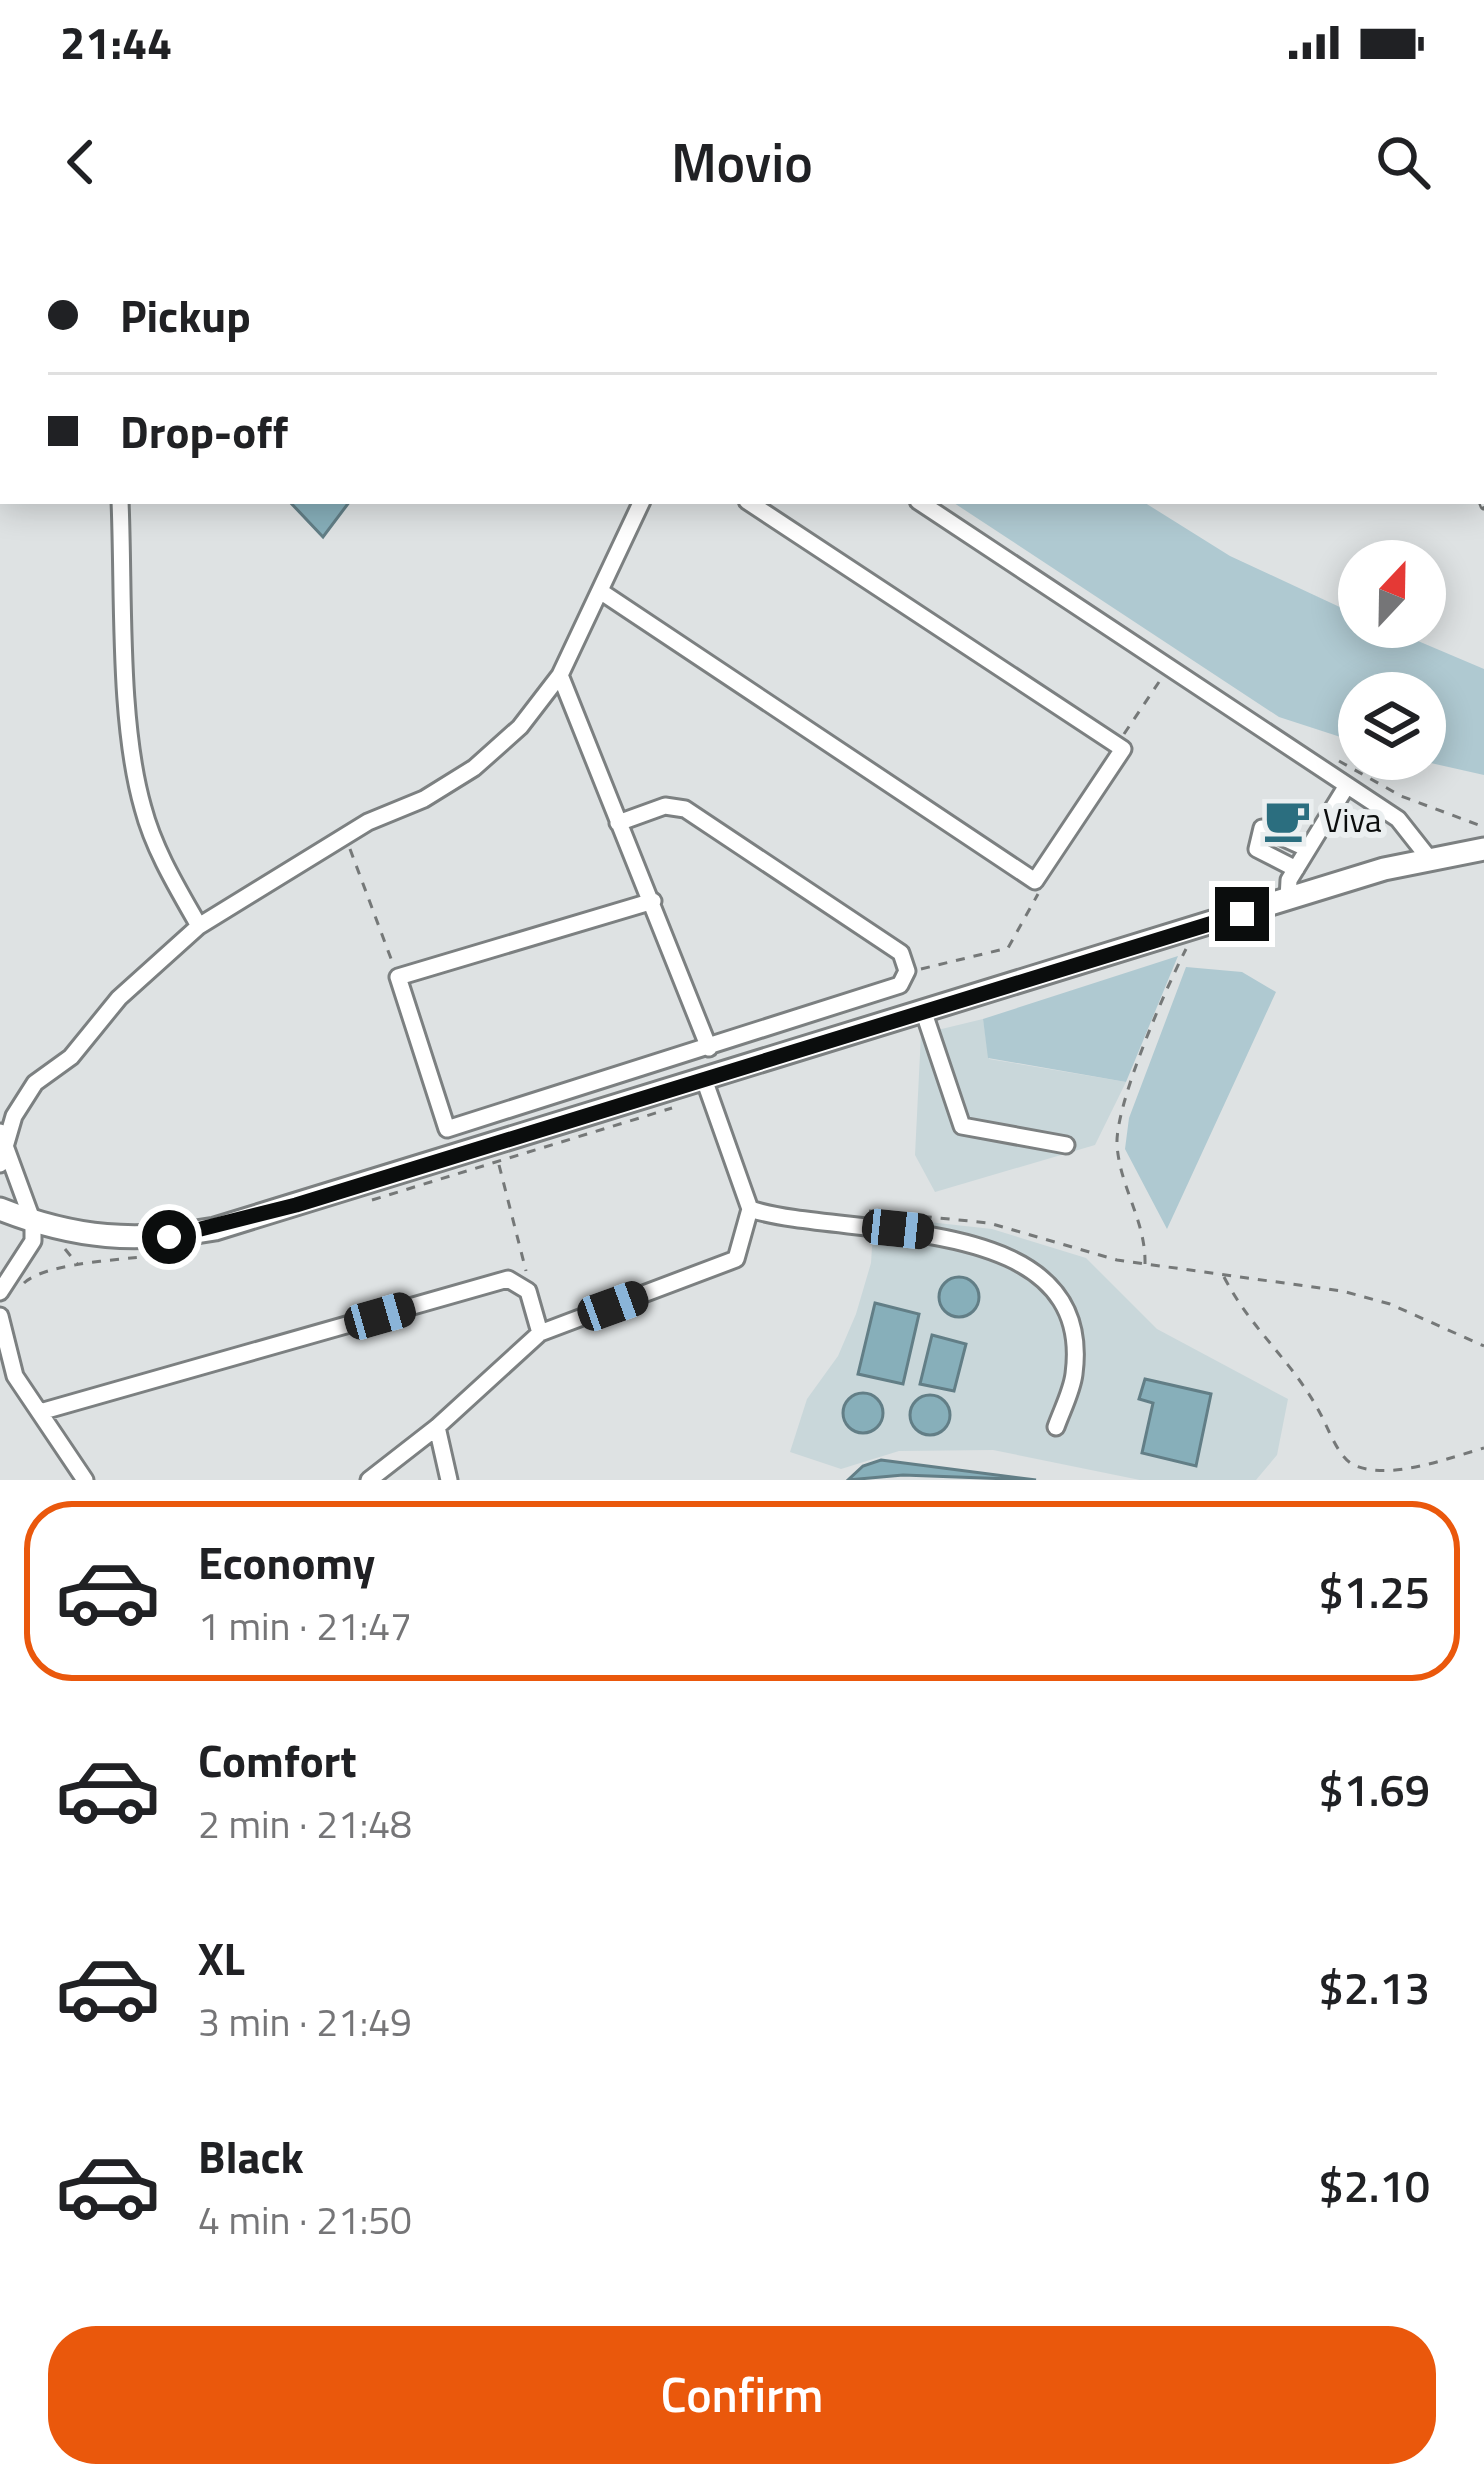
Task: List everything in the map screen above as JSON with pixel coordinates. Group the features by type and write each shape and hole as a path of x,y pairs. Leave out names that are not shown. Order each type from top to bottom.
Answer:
{"main road":[{"path":"0,1209 63,1231 135,1241 215,1229 1428,857 1484,849"}],"street":[{"path":"120,504 139,790 162,859 199,926"},
{"path":"3,1158 14,1116 35,1083 71,1057 119,998 199,926 345,836 424,799 474,768 520,727 560,675 641,504"},
{"path":"600,591 1035,881 1123,749 752,504"},
{"path":"922,504 1398,819 1428,857"},
{"path":"560,675 709,1048"},
{"path":"1288,899 1296,869 1346,787"},
{"path":"618,823 664,806 685,809 901,953 907,971 900,985 447,1129 398,976 653,901"},
{"path":"1296,869 1257,848 1262,828 1308,849"},
{"path":"924,1013 962,1126 1066,1145"},
{"path":"369,1480 437,1427 540,1333 736,1259 745,1241 750,1209 705,1082"},
{"path":"0,1132 3,1158 33,1222 33,1241 8,1292"},
{"path":"750,1209 785,1220 842,1223 982,1245 1064,1301 1074,1375 1056,1427"},
{"path":"40,1412 508,1280 528,1291 540,1333"},
{"path":"0,1316 15,1376 85,1480"},
{"path":"437,1427 449,1480"}],"path":[{"path":"1117,745 1168,668"},
{"path":"345,836 398,976"},
{"path":"907,971 1008,948 1039,898 1035,881"},
{"path":"1144,1264 1141,1220 1127,1193 1117,1142 1124,1106 1166,988 1187,947"},
{"path":"500,1165 527,1268 520,1284"},
{"path":"842,1223 872,1209 989,1223 1144,1264 1342,1291 1390,1304 1484,1346"},
{"path":"8,1292 31,1276 80,1266 62,1246 63,1231"},
{"path":"1223,1276 1245,1318 1285,1358 1312,1398 1344,1458 1358,1467 1383,1468 1484,1448"}],"shaded area":[{"path":"292,504 348,504 323,537"},
{"path":"956,504 1147,504 1230,556 1338,606 1338,648 1434,648 1484,669 1484,775 1446,766 1446,672 1338,672 1338,736 1279,717"},
{"path":"1178,956 1126,1082 988,1058 983,1019"},
{"path":"1186,967 1242,972 1276,992 1167,1229 1125,1149 1129,1118"},
{"path":"983,1019 989,1059 1126,1082 1095,1145 935,1192 915,1155 921,1034"},
{"path":"874,1216 992,1229 1086,1258 1157,1329 1288,1399 1277,1455 1256,1480 1140,1480 993,1450 899,1451 841,1469 790,1452 807,1399 838,1356 856,1314 871,1263"},
{"path":"959,1277 973,1283 979,1297 973,1311 959,1317 945,1311 939,1297 945,1283"},
{"path":"875,1303 919,1314 903,1384 858,1374"},
{"path":"932,1335 966,1344 954,1391 920,1384"},
{"path":"1145,1379 1211,1394 1196,1466 1142,1453 1153,1403 1139,1399"},
{"path":"863,1393 877,1399 883,1413 877,1427 863,1433 849,1427 843,1413 849,1399"},
{"path":"930,1395 944,1401 950,1415 944,1429 930,1435 916,1429 910,1415 916,1401"},
{"path":"881,1460 1036,1480 903,1475 848,1480 863,1466"}],"place":[{"name":"Viva","path":"1287,820"}],"route":[{"path":"169,1237 215,1229 705,1082 1242,914"}]}
